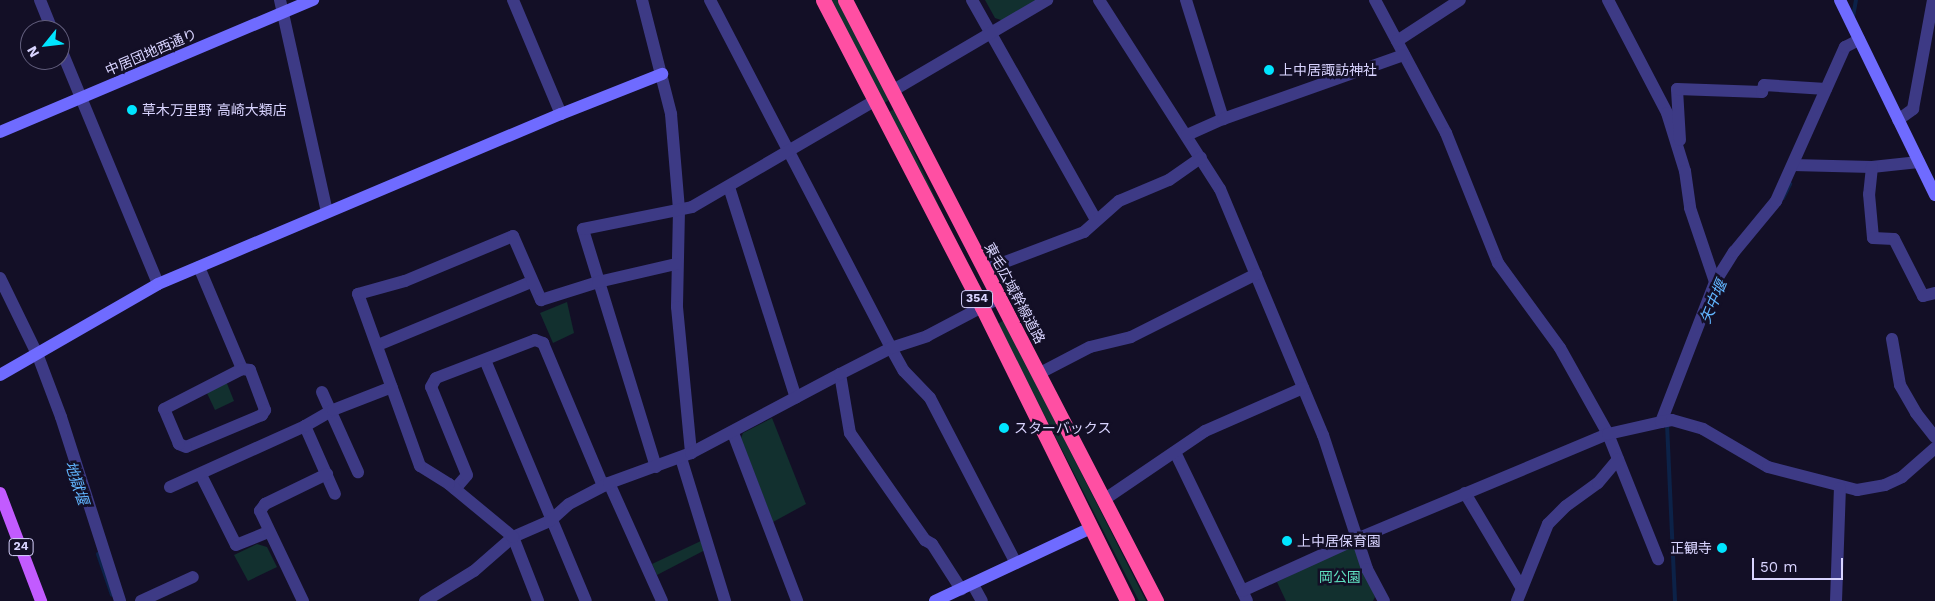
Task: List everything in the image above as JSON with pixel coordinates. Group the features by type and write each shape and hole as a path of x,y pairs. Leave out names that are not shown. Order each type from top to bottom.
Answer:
{"highway":[{"name":"354","path":"823,0 982,307 1127,601"},
{"name":"東毛広域幹線道路","path":"845,0 984,270 1040,373 1156,601"}],"main road":[{"name":"24","path":"0,493 41,601"}],"street":[{"path":"40,0 48,20"},
{"path":"280,0 327,212"},
{"name":"中居団地西通り","path":"0,132 313,0"},
{"path":"513,0 562,114"},
{"path":"642,0 672,114 679,210 676,264 686,456 725,601"},
{"path":"710,0 904,372 930,398 1016,563"},
{"path":"972,0 1096,220"},
{"path":"892,91 1048,0"},
{"path":"1099,0 1220,189 1303,388 1359,538 1367,568 1384,601"},
{"path":"1186,0 1223,119"},
{"path":"1375,0 1446,133 1498,263 1560,348 1608,434 1658,559"},
{"path":"1397,41 1460,0"},
{"path":"1608,0 1667,113 1680,157 1690,208 1715,282"},
{"path":"1840,0 1919,162 1932,182 1935,195"},
{"path":"1898,120 1913,109 1933,0"},
{"path":"1662,422 1715,282 1730,259 1776,201 1845,47 1859,40"},
{"path":"1187,135 1223,119 1404,55"},
{"path":"70,70 158,284"},
{"path":"0,375 38,356 158,284 562,114 662,74"},
{"path":"1680,157 1677,89 1762,92 1764,85 1826,89"},
{"path":"656,467 583,229 692,207 730,187 789,150 874,101"},
{"path":"984,270 1084,232 1119,201 1169,180 1201,158"},
{"path":"1793,165 1872,167 1919,162"},
{"path":"1872,167 1869,194 1873,238 1894,239 1924,296 1935,293"},
{"path":"730,187 796,398"},
{"path":"538,601 513,537 455,489 420,466 378,345 358,294 405,280 513,236 531,282 542,300 598,282 676,264"},
{"path":"199,267 242,369"},
{"path":"1040,373 1090,347 1131,337 1256,274"},
{"path":"0,278 38,356 62,417 120,601"},
{"path":"378,345 531,282"},
{"path":"425,601 474,571 513,537 550,522 569,504 606,485 686,456 733,433 891,348 927,336 999,298"},
{"path":"1892,339 1900,385 1916,413 1935,437"},
{"path":"455,489 467,475 431,387 436,378 534,340 543,343 606,485 662,601"},
{"path":"485,360 550,522 586,601"},
{"path":"242,369 250,370 265,410 262,415 186,447 179,444 164,409 242,369"},
{"path":"840,374 850,434 925,540 932,544 967,587 982,601"},
{"path":"170,487 201,475 305,426 333,410 392,387"},
{"path":"1105,499 1205,431 1303,388"},
{"path":"322,392 333,410 358,472"},
{"path":"1175,452 1244,596 1359,538 1608,434 1662,422 1672,420 1703,429 1768,467 1840,488 1857,490 1885,485 1902,477 1935,448"},
{"path":"305,426 335,494"},
{"path":"733,433 797,601"},
{"path":"1517,601 1521,587 1548,524 1566,506 1598,483 1618,459"},
{"path":"303,601 268,532 260,510 265,504 326,474"},
{"path":"201,475 236,545 268,532"},
{"path":"1836,601 1840,488"},
{"path":"1466,494 1521,587"},
{"path":"935,601 1091,528"},
{"path":"142,601 193,577"}],"green space":[{"path":"829,0 838,0 889,100 883,104"},
{"path":"985,0 1040,0 1004,21 995,18"},
{"path":"894,109 950,230 983,292 981,293 888,113"},
{"path":"567,302 574,333 553,343 540,313"},
{"path":"1004,320 1146,601 1139,601 998,324"},
{"path":"226,381 234,401 215,410 206,391"},
{"path":"772,418 806,504 773,522 741,438 743,433"},
{"path":"703,540 707,549 657,575 652,564"},
{"path":"257,544 267,547 277,567 248,581 234,555"},
{"name":"岡公園","path":"1353,544 1375,597 1373,601 1286,601 1277,582"}],"waterway":[{"name":"矢中堰","path":"1853,17 1856,0"},
{"name":"矢中堰","path":"1783,198 1790,184"},
{"name":"矢中堰","path":"1667,424 1675,601"},
{"name":"地獄堰","path":"98,554 112,595"}],"place":[{"name":"上中居諏訪神社","path":"1269,70"},
{"name":"草木万里野 高崎大類店","path":"132,110"},
{"name":"スターバックス","path":"1004,428"},
{"name":"上中居保育園","path":"1287,541"},
{"name":"正観寺","path":"1722,548"}]}
